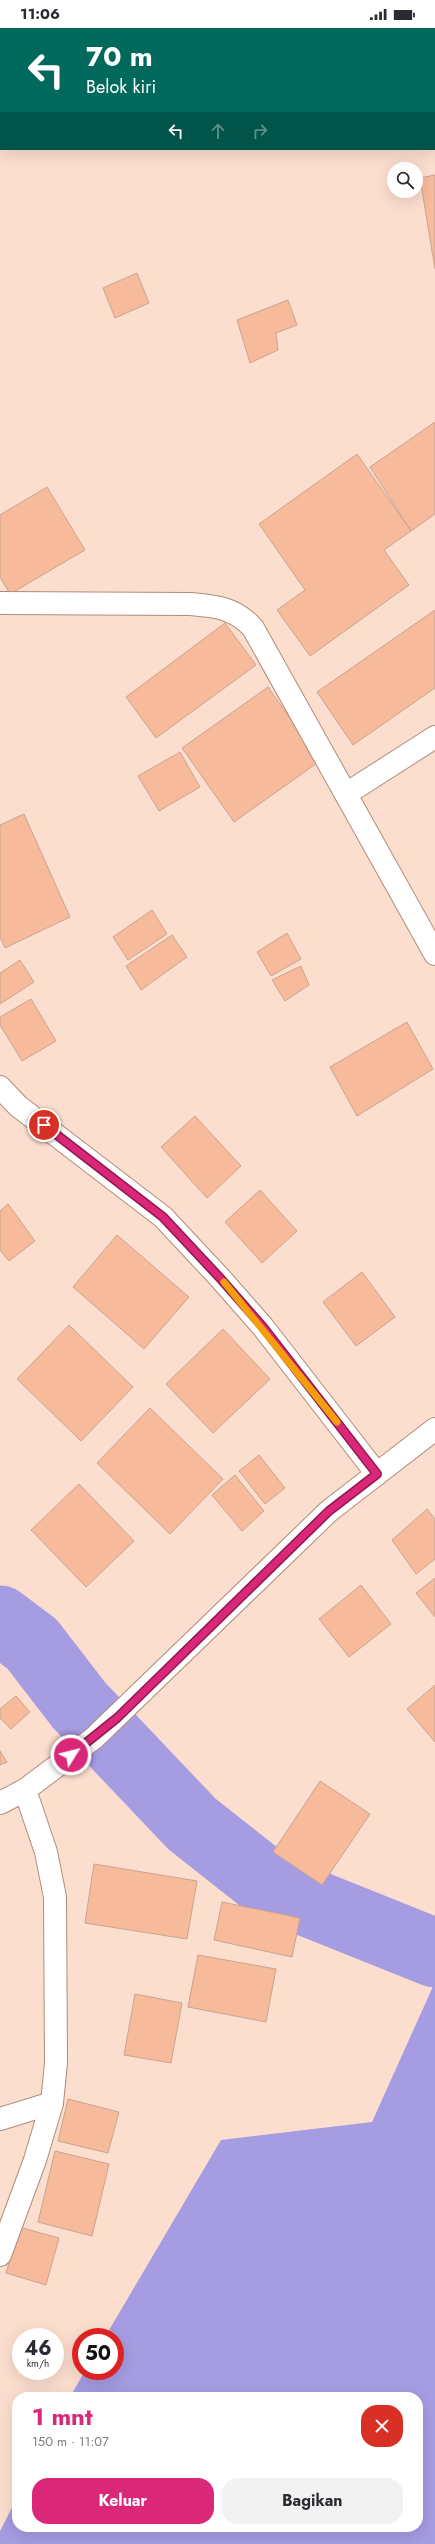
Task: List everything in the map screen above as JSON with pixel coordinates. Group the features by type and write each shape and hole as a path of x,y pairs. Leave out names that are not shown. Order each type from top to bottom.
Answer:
{"street":[{"path":"0,603 190,604 210,606 242,616 253,628 435,954"},
{"path":"346,794 435,737"},
{"path":"0,1087 18,1106 163,1217 263,1327 377,1474"},
{"path":"0,1803 25,1790 94,1738 117,1718 329,1511 435,1429"},
{"path":"0,2255 35,2160 52,2103 56,2025 55,1897 46,1852 25,1790"},
{"path":"0,2119 52,2103"}],"shaded area":[{"path":"435,1982 435,2544 0,2544 0,2531 12,2508 12,2532 423,2532 423,2392 73,2392 80,2380 124,2380 124,2328 110,2328 221,2140 372,2122"}],"building":[{"path":"435,175 435,269 423,196 423,177"},
{"path":"137,273 149,303 115,318 103,288"},
{"path":"288,300 297,325 276,333 278,350 250,363 237,320"},
{"path":"435,422 435,514 411,531 370,467"},
{"path":"357,454 411,531 384,550 409,585 310,656 277,610 305,590 259,524"},
{"path":"47,487 85,550 10,594 0,577 0,515"},
{"path":"435,610 435,688 353,745 317,692"},
{"path":"225,623 256,665 156,738 126,697"},
{"path":"268,687 320,761 234,822 182,748"},
{"path":"180,752 200,787 159,811 138,776"},
{"path":"24,814 70,917 5,948 0,937 0,825"},
{"path":"152,910 167,934 128,960 113,937"},
{"path":"287,933 301,959 271,976 257,952"},
{"path":"172,935 187,957 141,990 126,966"},
{"path":"20,960 34,982 0,1004 0,973"},
{"path":"301,966 309,985 285,1001 272,980"},
{"path":"31,999 56,1041 22,1061 0,1025 0,1017"},
{"path":"407,1022 433,1069 357,1116 330,1067"},
{"path":"195,1116 241,1166 207,1198 161,1147"},
{"path":"260,1190 297,1231 262,1263 225,1222"},
{"path":"8,1204 35,1241 9,1261 0,1250 0,1211"},
{"path":"117,1235 189,1297 144,1349 73,1287"},
{"path":"362,1272 395,1317 356,1346 323,1302"},
{"path":"69,1325 133,1387 81,1441 17,1379"},
{"path":"223,1329 270,1379 213,1433 166,1384"},
{"path":"150,1408 223,1479 170,1534 97,1463"},
{"path":"259,1455 285,1488 265,1504 239,1471"},
{"path":"235,1475 264,1511 242,1531 212,1495"},
{"path":"79,1484 134,1541 86,1587 31,1530"},
{"path":"427,1509 435,1519 435,1559 416,1574 392,1540"},
{"path":"435,1578 435,1617 416,1593"},
{"path":"361,1585 391,1624 349,1657 319,1619"},
{"path":"435,1685 435,1742 407,1709"},
{"path":"16,1696 30,1712 11,1729 0,1718 0,1709"},
{"path":"0,1751 7,1762 0,1765"},
{"path":"320,1781 370,1814 322,1885 273,1852"},
{"path":"94,1864 197,1881 187,1939 85,1923"},
{"path":"222,1902 300,1918 292,1957 214,1940"},
{"path":"198,1955 276,1969 266,2022 188,2007"},
{"path":"135,1994 182,2003 171,2063 124,2055"},
{"path":"68,2099 119,2112 108,2153 58,2141"},
{"path":"55,2151 109,2164 92,2236 38,2222"},
{"path":"19,2227 59,2238 46,2285 6,2273"}],"waterway":[{"path":"0,1620 32,1644 79,1705 192,1824 273,1888 435,1953"}],"slow traffic":[{"path":"224,1282 263,1327 337,1422"}],"route":[{"path":"44,1125 163,1217 263,1327 377,1474 329,1511 117,1718 71,1755"}]}
